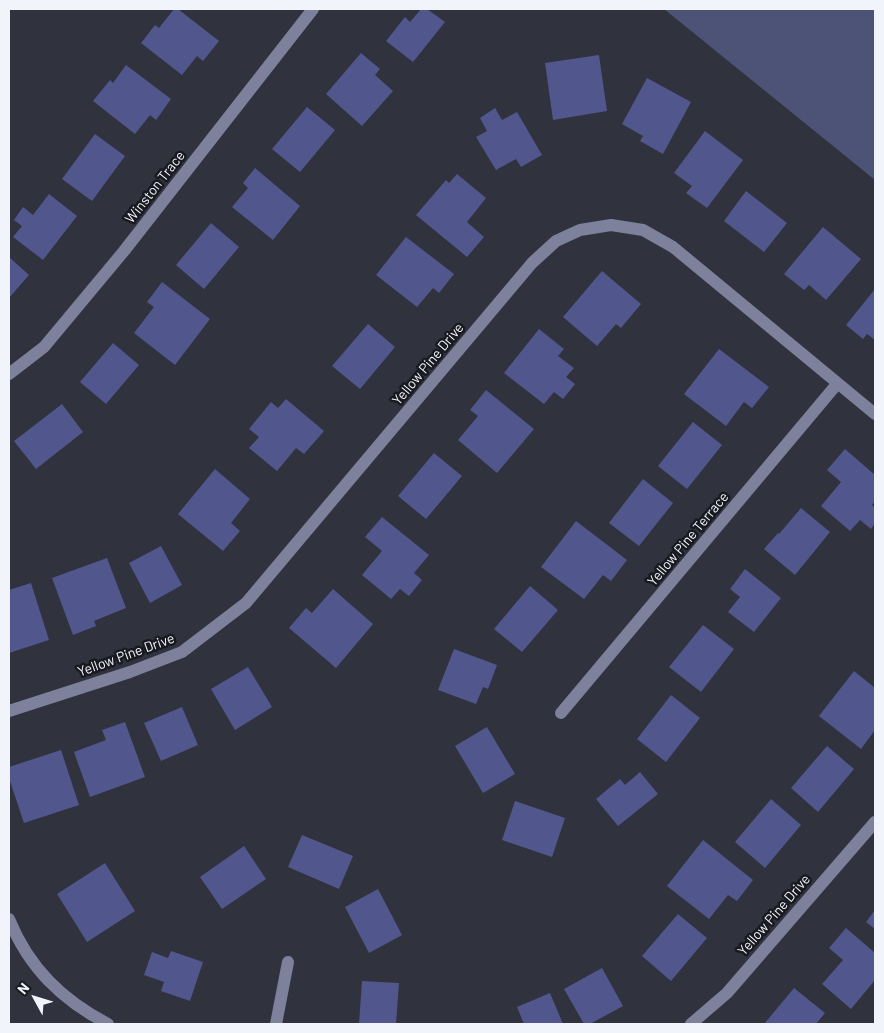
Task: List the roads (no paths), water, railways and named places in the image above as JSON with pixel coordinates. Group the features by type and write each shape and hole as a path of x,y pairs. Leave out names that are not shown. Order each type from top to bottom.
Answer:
{"street":[{"name":"Winston Trace","path":"9,374 44,347 124,252 313,9"},
{"name":"Yellow Pine Drive","path":"9,711 130,672 182,652 246,603 532,263 556,240 580,230 612,225 643,230 673,247 875,414"},
{"name":"Yellow Pine Terrace","path":"562,713 837,384"},
{"name":"Yellow Pine Drive","path":"691,1024 727,993 875,822"},
{"path":"9,919 38,970 64,997 108,1024"},
{"path":"276,1024 288,962"}]}
